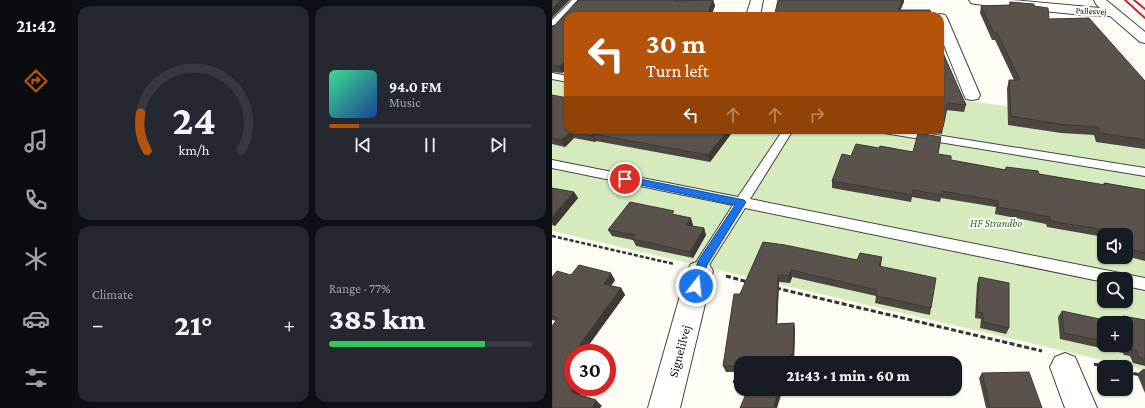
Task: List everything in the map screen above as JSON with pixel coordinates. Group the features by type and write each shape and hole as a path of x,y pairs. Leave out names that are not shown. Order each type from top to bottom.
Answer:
{"street":[{"path":"567,12 579,0"},
{"path":"754,12 757,0"},
{"name":"Pallesvej","path":"975,0 1083,11 1111,12"},
{"path":"1099,0 1111,12 1126,22 1145,39"},
{"path":"552,28 564,16"},
{"path":"944,27 972,95"},
{"name":"Signelilvej","path":"664,408 700,271"},
{"path":"1067,361 1082,408"}],"lane":[{"path":"552,76 564,78"},
{"path":"700,271 702,264 785,134"},
{"path":"909,134 1145,172"},
{"path":"552,164 1097,274"},
{"path":"1133,281 1145,284"}],"path":[{"path":"552,236 754,283"},
{"path":"769,287 1067,361 1097,366"},
{"path":"1133,373 1145,376"}],"green space":[{"name":"HF Strandbo","path":"552,42 564,44 564,134 944,134 944,98 1145,125 1145,370 1133,367 1133,360 1102,360 552,231"}],"building":[{"path":"552,0 561,0 552,9"},
{"path":"578,0 713,0 708,12 567,12"},
{"path":"778,0 902,0 898,10 930,10 931,12 775,12"},
{"path":"1010,2 1034,4 1034,6 1048,8 1049,19 1089,18 1145,81 1145,140 1100,133 1098,127 1065,125 1011,116 1009,80 1020,80 997,33 994,33 981,6 1010,5"},
{"path":"564,15 564,63 559,66 552,65 552,26 555,25"},
{"path":"944,55 966,105 948,103 944,122"},
{"path":"552,95 564,97 564,134 568,134 561,140 552,138"},
{"path":"582,134 593,134 592,136"},
{"path":"593,134 725,134 708,155"},
{"path":"918,134 924,134 941,137 938,154 951,156 951,160 1006,170 1006,167 1038,171 1039,174 1145,190 1145,253 1133,250 1133,228 1097,228 1050,221 1050,217 998,207 998,201 942,191 942,195 913,190 912,195 832,181 842,154 851,156 856,144 879,148 880,146 913,152"},
{"path":"552,188 574,192 552,217"},
{"path":"630,202 674,211 672,214 691,218 686,225 704,228 690,252 632,239 635,235 608,230"},
{"path":"763,242 857,260 860,253 882,257 879,266 936,278 931,308 876,296 877,290 791,270 789,276 778,275 776,324 794,323 793,354 790,356 734,356 734,366 723,366 734,294 740,294"},
{"path":"579,265 611,273 604,284 621,288 580,344 564,344 564,396 584,396 596,400 592,408 552,408 552,326 558,318 552,316 552,277 557,271 571,275"},
{"path":"979,277 1009,283 1009,328 983,322 983,313 977,312"},
{"path":"1062,311 1097,318 1097,340 1064,333"},
{"path":"1133,318 1145,320 1145,359 1139,357 1136,350 1133,350"},
{"path":"1029,372 1042,408 990,408 982,373"},
{"path":"745,396 777,396 773,408 740,408"}],"railway":[{"path":"1125,0 1145,18"},
{"path":"1134,0 1145,9"}],"route":[{"path":"625,179 741,202 702,264 696,286"}]}
